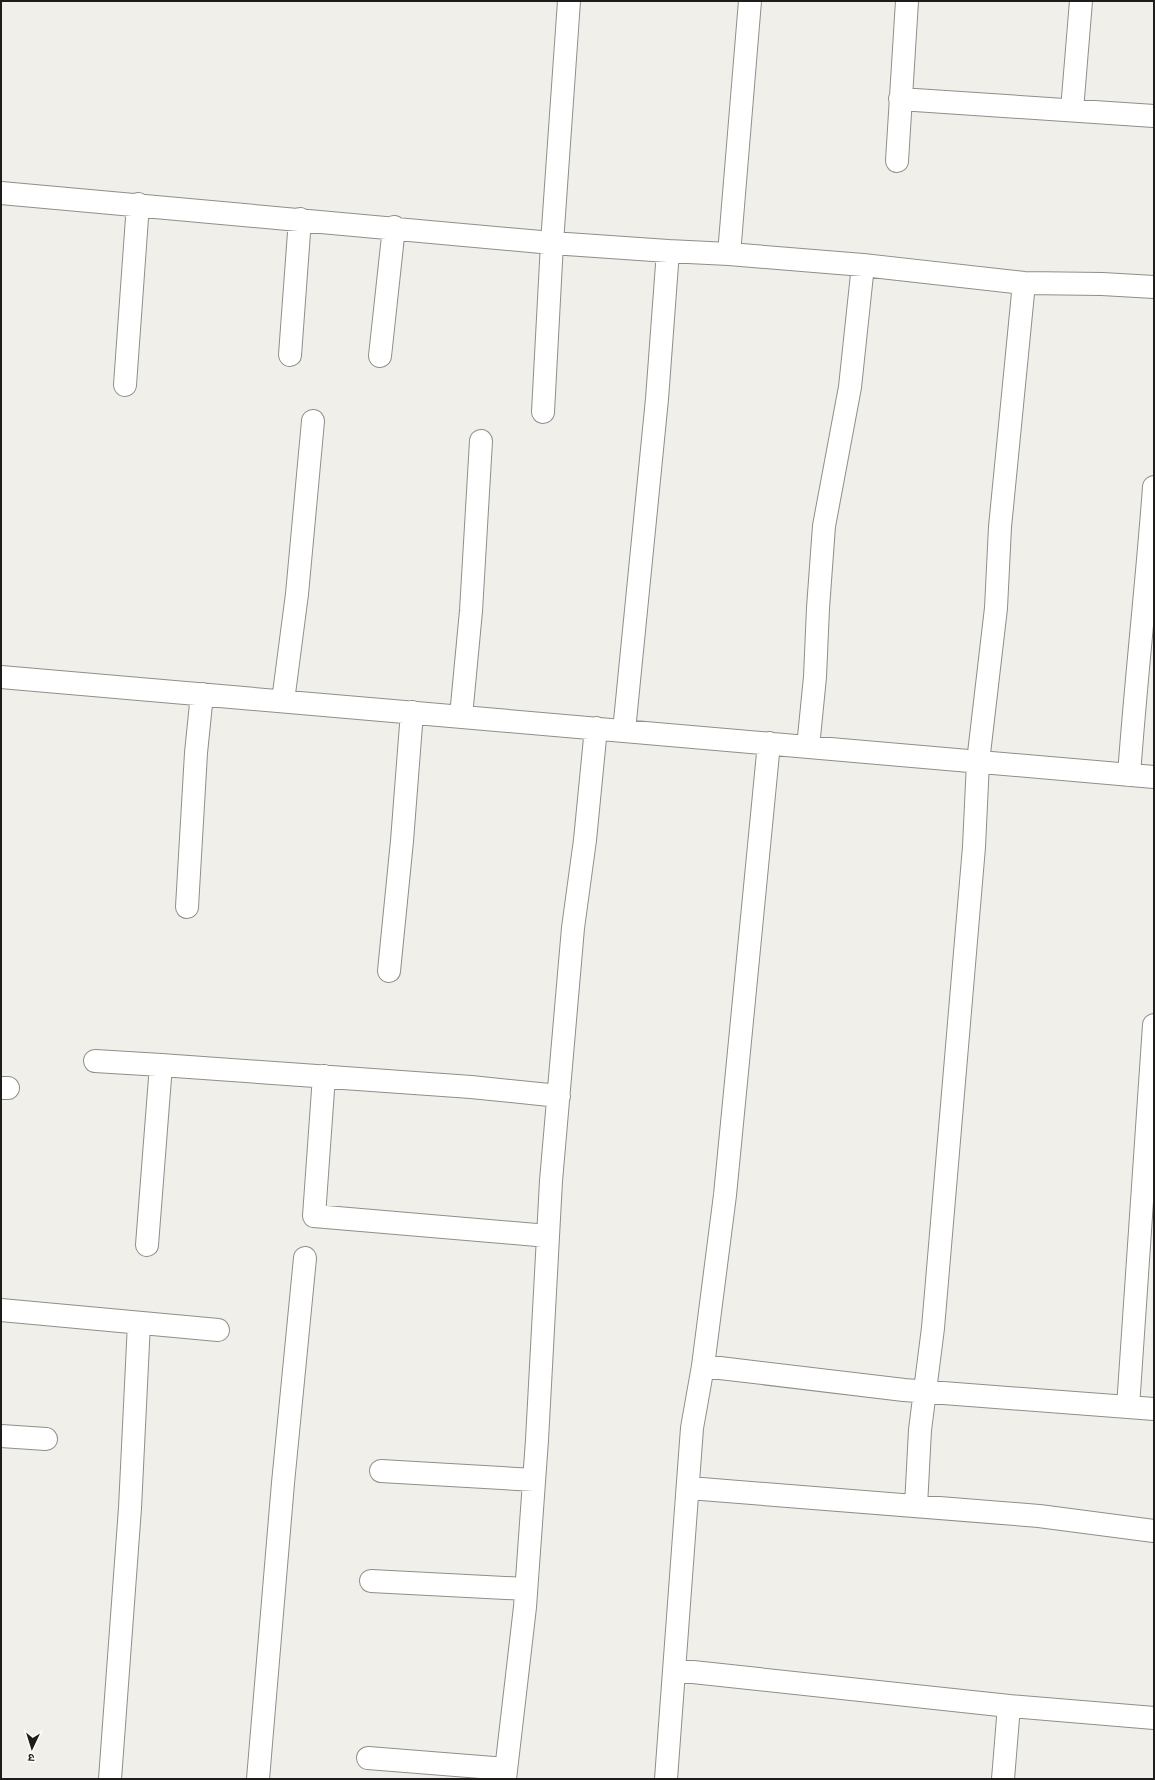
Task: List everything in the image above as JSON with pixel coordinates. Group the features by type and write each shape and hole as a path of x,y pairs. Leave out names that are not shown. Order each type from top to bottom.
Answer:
{"street":[{"path":"543,412 552,243 569,1"},
{"path":"729,254 750,1"},
{"path":"897,161 907,1"},
{"path":"1072,110 1081,1"},
{"path":"900,99 1154,116"},
{"path":"1,193 138,204 552,243 729,254 863,265 1024,283 1102,284 1154,288"},
{"path":"125,385 138,204"},
{"path":"290,355 300,219"},
{"path":"380,356 394,228"},
{"path":"624,731 657,399 668,251"},
{"path":"808,747 815,677 824,526 850,387 863,265"},
{"path":"916,1506 920,1430 933,1328 974,847 978,762 996,608 1000,527 1024,283"},
{"path":"283,701 296,594 313,421"},
{"path":"461,716 471,611 481,441"},
{"path":"1129,774 1135,688 1149,562 1154,486"},
{"path":"1,677 1154,777"},
{"path":"187,907 196,753 202,694"},
{"path":"389,971 402,841 412,712"},
{"path":"368,1758 506,1774 526,1589 534,1480 551,1181 572,928 585,840 596,728"},
{"path":"666,1779 689,1488 692,1428 703,1366 729,1164 769,743"},
{"path":"1128,1407 1154,1025"},
{"path":"95,1061 471,1087 558,1096"},
{"path":"146,1245 161,1065"},
{"path":"324,1076 314,1216 548,1236"},
{"path":"258,1779 282,1491 305,1258"},
{"path":"1,1310 218,1330"},
{"path":"110,1779 130,1508 139,1323"},
{"path":"703,1366 926,1391 1154,1409"},
{"path":"1,1436 46,1439"},
{"path":"382,1471 534,1480"},
{"path":"689,1488 1039,1516 1154,1531"},
{"path":"371,1581 526,1589"},
{"path":"674,1670 1009,1706 1154,1718"},
{"path":"1003,1779 1009,1706"}]}
